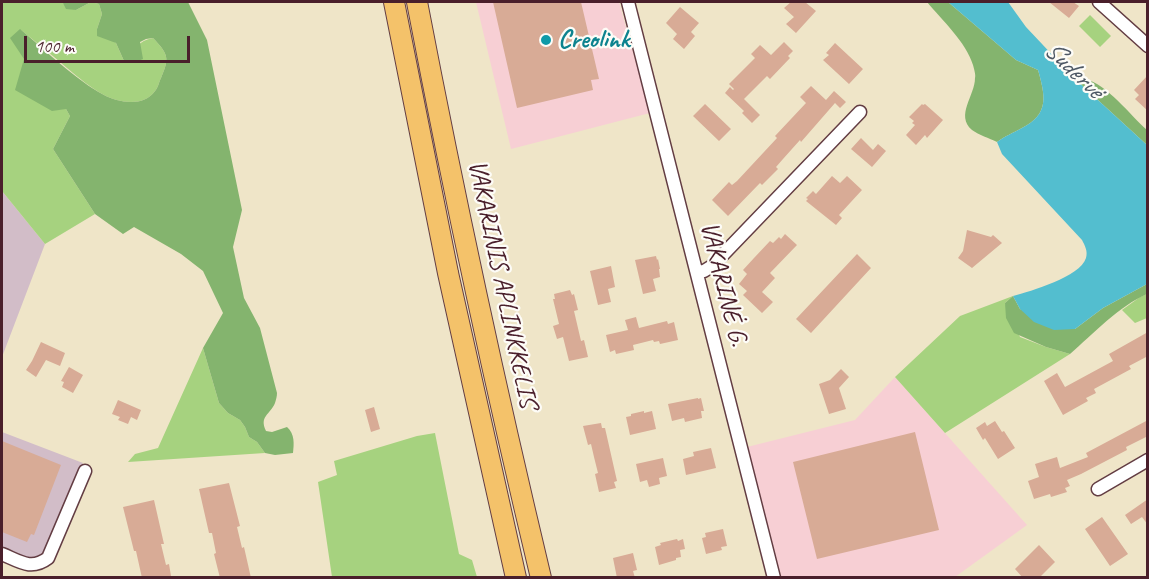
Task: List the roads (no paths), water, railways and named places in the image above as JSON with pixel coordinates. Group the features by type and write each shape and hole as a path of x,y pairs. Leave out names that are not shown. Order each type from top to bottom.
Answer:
{"highway":[{"name":"VAKARINIS APLINKKELIS","path":"394,2 448,273 516,578"},
{"name":"VAKARINIS APLINKKELIS","path":"417,2 472,280 541,578"}],"street":[{"name":"VAKARINĖ G.","path":"628,2 774,578"},
{"path":"1099,2 1148,46"},
{"path":"697,272 711,266 860,112"},
{"path":"1098,489 1148,460"},
{"path":"2,554 31,566 38,565 48,558 85,471"}],"water":[{"path":"948,2 1008,2 1026,27 1075,79 1147,145 1147,284 1103,308 1075,329 1054,330 1034,322 1020,309 1013,296 1065,277 1082,265 1087,255 1082,240 1002,154 997,142 1031,123 1041,110 1043,96 1038,70 1016,60"}],"place":[{"name":"Creolink","path":"546,40"}],"water label":[{"name":"Sudervė","path":"1073,70"}]}
